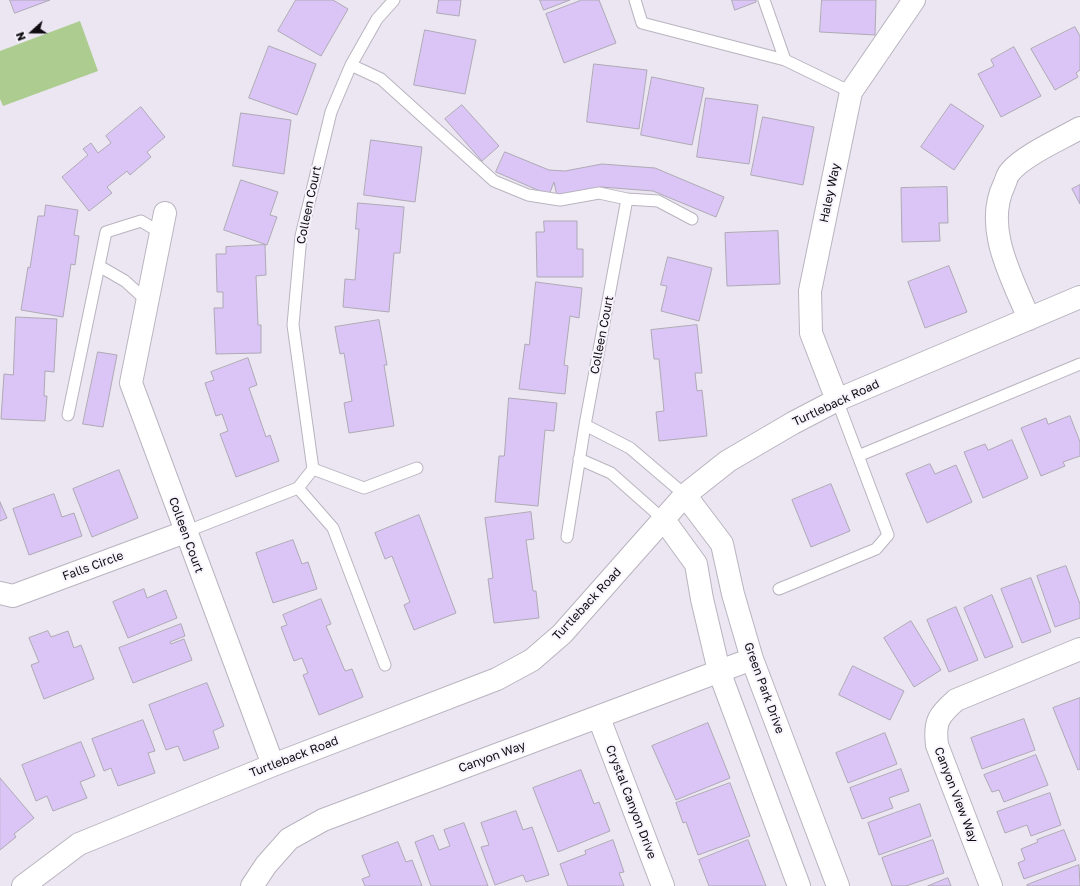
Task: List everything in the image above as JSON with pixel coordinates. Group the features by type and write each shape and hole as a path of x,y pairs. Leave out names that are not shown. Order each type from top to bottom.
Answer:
{"street":[{"name":"Haley Way","path":"837,400 811,333 810,291 851,92 914,0"},
{"path":"1029,319 1002,252 997,233 997,212 1001,192 1010,172 1030,156 1080,128"},
{"name":"Colleen Court","path":"163,223 131,383 185,532 273,765"},
{"name":"Turtleback Road","path":"22,886 79,844 273,765 496,679 532,660 562,634 685,495 728,461 793,422 837,400 1080,297"},
{"name":"Green Park Drive","path":"685,495 722,544 733,594 752,659 838,886"},
{"path":"664,520 696,564 702,599 719,670 799,886"},
{"name":"Falls Circle","path":"0,594 13,596 185,532"},
{"name":"Canyon View Way","path":"991,886 937,745 935,729 940,714 956,700 1080,649"},
{"name":"Canyon Way","path":"252,886 266,865 290,839 323,820 599,718 719,670 752,659"},
{"name":"Crystal Canyon Drive","path":"599,718 663,886"}],"lane":[{"name":"Colleen Court","path":"313,469 293,325 301,236 331,112 351,65 378,19 394,0"},
{"path":"635,0 642,23 785,60 851,92"},
{"path":"764,0 785,60"},
{"path":"351,65 381,79 494,181 528,195 560,200 599,193 627,199 658,202 692,219"},
{"name":"Colleen Court","path":"567,537 585,425 627,199"},
{"name":"Colleen Court","path":"68,415 106,232 141,221 163,223"},
{"path":"99,266 125,281 147,301"},
{"path":"858,456 1080,364"},
{"path":"779,589 876,549 888,535 837,400"},
{"path":"585,425 630,448 685,495"},
{"path":"579,459 610,473 664,520"},
{"path":"185,532 298,488 313,469 364,488 417,468"},
{"path":"298,488 333,528 385,665"}],"green space":[{"path":"80,21 98,71 3,106 0,99 0,51"}],"building":[{"path":"10,0 50,0 15,13"},
{"path":"296,0 333,0 348,9 321,56 278,31"},
{"path":"439,0 461,0 459,16 437,13"},
{"path":"540,0 570,0 544,10"},
{"path":"582,0 599,0 616,43 564,63 546,14"},
{"path":"732,0 756,0 756,2 735,10"},
{"path":"822,0 876,0 875,35 820,32"},
{"path":"1075,27 1080,36 1080,70 1076,73 1078,77 1055,90 1031,49"},
{"path":"425,30 476,40 465,94 414,85"},
{"path":"269,46 316,64 297,115 249,98"},
{"path":"1014,47 1041,96 1001,117 978,74 994,66 991,60"},
{"path":"594,64 647,70 639,129 587,122"},
{"path":"652,77 704,88 692,145 641,135"},
{"path":"706,98 758,105 749,164 697,157"},
{"path":"951,104 984,126 954,170 921,147"},
{"path":"462,105 499,146 482,161 445,119"},
{"path":"141,107 165,137 147,152 151,157 130,175 127,171 107,187 112,193 89,211 62,177 88,155 83,149 91,143 98,153 111,143 106,136"},
{"path":"241,113 291,120 284,174 233,166"},
{"path":"763,117 814,127 803,185 751,175"},
{"path":"371,140 422,147 415,202 364,195"},
{"path":"505,152 549,170 565,171 602,164 655,168 724,197 716,217 653,191 601,187 557,196 554,182 549,195 496,172"},
{"path":"241,180 278,192 270,215 277,217 267,245 224,230"},
{"path":"1080,185 1080,204 1072,189"},
{"path":"947,187 948,223 939,223 940,241 902,242 901,188"},
{"path":"358,203 404,207 400,253 394,253 389,312 343,307 345,279 355,280 359,229 356,229"},
{"path":"46,205 78,210 74,235 79,236 75,265 71,264 63,317 21,310 28,267 30,268 38,216 44,216"},
{"path":"544,221 577,221 577,249 583,249 583,277 537,277 536,232 544,232"},
{"path":"778,231 780,284 727,286 725,233"},
{"path":"265,245 266,275 256,276 258,325 261,325 261,353 216,354 214,308 223,308 223,292 217,292 216,254 226,254 226,247"},
{"path":"668,257 712,268 699,321 661,311 667,286 661,285"},
{"path":"949,266 967,312 925,328 908,282"},
{"path":"536,282 582,288 579,318 570,316 564,365 568,366 565,394 519,389 525,344 529,345"},
{"path":"16,317 57,319 54,372 45,371 44,396 47,396 45,421 1,419 4,374 13,375"},
{"path":"379,320 387,365 384,365 394,426 349,433 344,403 352,401 344,353 340,354 335,327"},
{"path":"697,325 702,373 695,373 697,391 702,390 707,436 659,441 656,412 664,411 659,359 654,359 651,330"},
{"path":"98,352 117,355 103,427 83,424"},
{"path":"248,358 257,385 249,388 266,437 270,435 279,461 236,477 220,434 228,431 222,414 216,416 205,383 214,380 211,372"},
{"path":"509,398 557,403 554,431 545,430 538,506 495,502 499,456 504,456"},
{"path":"1070,416 1080,442 1080,456 1063,462 1065,466 1041,476 1021,428 1046,418 1048,424"},
{"path":"1012,440 1028,478 983,498 964,452 985,444 988,450"},
{"path":"930,464 935,474 956,465 972,502 927,523 906,474"},
{"path":"119,470 138,518 92,537 73,489"},
{"path":"831,484 850,531 811,547 792,500"},
{"path":"54,494 62,517 74,513 82,536 29,555 13,509"},
{"path":"0,502 7,518 0,521"},
{"path":"531,512 534,539 526,540 533,591 536,591 539,618 494,623 488,579 493,578 485,518"},
{"path":"419,515 456,613 414,630 404,605 410,602 392,556 385,559 375,533"},
{"path":"293,540 302,564 308,562 317,589 273,603 256,553"},
{"path":"1066,566 1080,604 1080,618 1055,627 1037,576"},
{"path":"1031,578 1051,632 1022,643 1001,589"},
{"path":"144,589 147,598 166,590 177,618 128,638 113,602"},
{"path":"992,595 1013,647 985,658 964,608"},
{"path":"321,599 331,624 326,626 345,671 352,669 363,697 319,715 303,675 308,673 302,658 294,661 281,627 287,625 283,615"},
{"path":"956,607 978,660 949,672 927,620"},
{"path":"911,621 941,670 914,687 884,638"},
{"path":"181,624 185,636 170,642 171,644 184,639 192,660 133,683 119,648"},
{"path":"48,631 51,637 68,631 74,648 81,645 94,679 44,699 31,665 39,662 29,638"},
{"path":"853,666 904,691 890,720 839,695"},
{"path":"207,683 224,726 213,731 219,748 184,761 178,746 166,750 149,705"},
{"path":"1080,698 1080,769 1078,770 1053,708"},
{"path":"1024,719 1035,750 982,769 971,738"},
{"path":"143,720 155,751 148,753 155,773 118,786 111,768 104,771 92,739"},
{"path":"708,723 730,778 676,800 652,746"},
{"path":"885,733 897,764 848,783 836,753"},
{"path":"81,742 95,776 80,782 87,798 53,811 47,796 36,801 22,765"},
{"path":"1036,755 1048,785 1004,802 999,790 992,792 984,775"},
{"path":"901,769 909,791 889,798 893,808 862,819 850,788"},
{"path":"581,770 594,804 599,802 610,831 558,852 533,788"},
{"path":"0,778 34,818 14,834 16,837 0,850"},
{"path":"730,783 750,836 698,855 686,822 683,823 676,803"},
{"path":"1050,793 1061,825 1031,836 1027,825 1005,833 997,812"},
{"path":"920,804 931,836 879,855 868,823"},
{"path":"516,811 523,830 532,827 549,875 526,882 523,875 495,885 481,847 489,845 481,823"},
{"path":"464,823 488,886 431,886 415,842 433,835 439,850 450,846 444,830"},
{"path":"1064,830 1076,860 1024,879 1018,863 1025,860 1021,849 1038,842 1037,840"},
{"path":"613,840 624,872 619,873 624,886 568,886 560,864 586,854 585,851"},
{"path":"748,840 766,886 709,886 699,860"},
{"path":"933,840 944,873 906,886 892,886 882,858"},
{"path":"398,842 406,862 412,860 422,886 365,886 362,879 370,876 362,856"},
{"path":"1079,865 1080,886 1027,886 1027,885"},
{"path":"948,878 951,886 928,886"}]}
